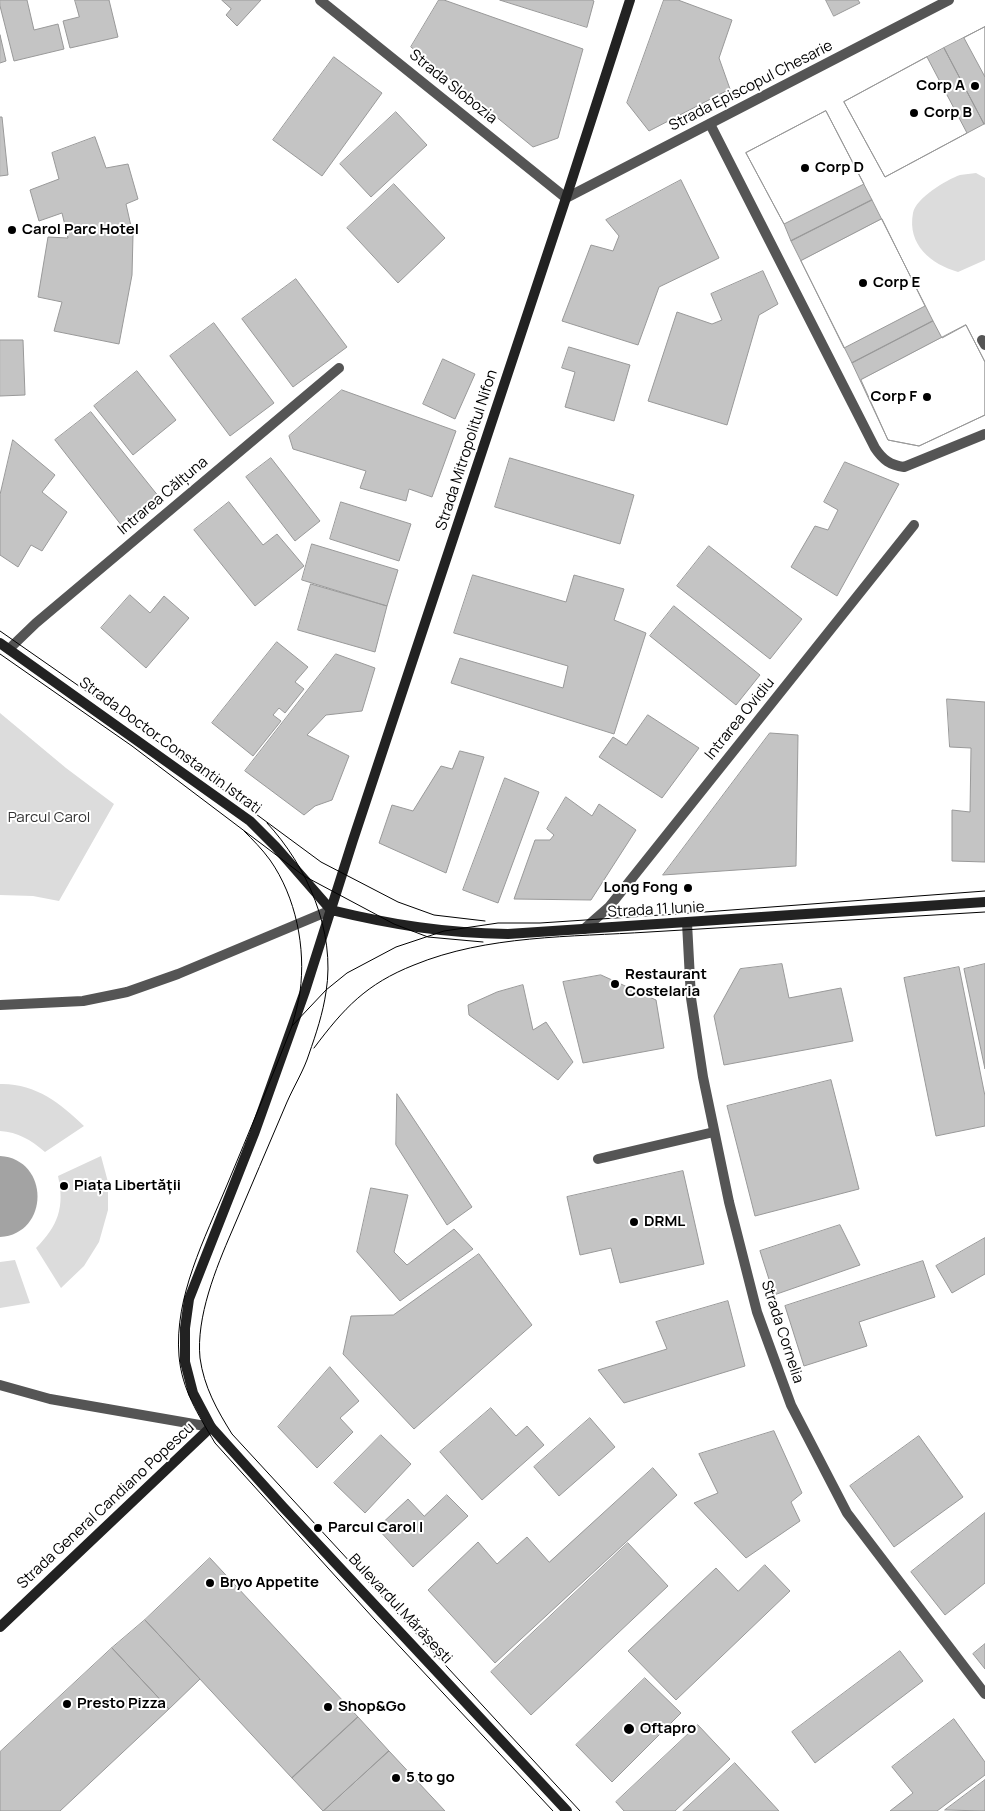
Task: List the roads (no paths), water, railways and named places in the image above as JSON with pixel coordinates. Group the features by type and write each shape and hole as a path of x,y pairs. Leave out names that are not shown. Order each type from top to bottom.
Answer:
{"street":[{"name":"Strada Slobozia","path":"320,0 566,198"},
{"name":"Strada Mitropolitul Nifon","path":"331,910 630,0"},
{"name":"Strada Episcopul Chesarie","path":"566,198 949,0"},
{"path":"710,124 882,459 892,465 904,467 985,434"},
{"name":"Intrarea Călțuna","path":"4,646 36,623 339,368"},
{"name":"Intrarea Ovidiu","path":"584,929 609,907 914,525"},
{"name":"Strada Doctor Constantin Istrati","path":"4,646 250,821 276,847 331,910"},
{"name":"Strada 11 Iunie","path":"331,910 403,926 463,933 508,934 985,902"},
{"path":"0,1005 83,1001 127,992 178,974 331,910"},
{"path":"212,1427 193,1393 185,1362 185,1328 189,1299 274,1082 306,992 331,910"},
{"name":"Strada Cornelia","path":"687,923 692,998 703,1077 729,1202 757,1312 791,1405 847,1513 985,1694"},
{"path":"598,1160 714,1132"},
{"path":"0,1385 50,1399 212,1427"},
{"name":"Strada General Candiano Popescu","path":"0,1627 212,1427"},
{"name":"Bulevardul Mărășești","path":"212,1427 283,1507 567,1811"}],"tram line":[{"path":"0,631 142,730 321,862 398,902 434,915 485,921"},
{"path":"0,654 132,746 304,876 394,924 428,937 483,942"},
{"path":"267,823 294,859 306,879 315,901 327,946 326,992 319,1023 307,1060 226,1245 208,1293 201,1326 200,1342 200,1358 205,1379 216,1407 232,1434 580,1811"},
{"path":"244,831 270,860 286,890 297,923 302,958 302,975 292,1026 201,1247 186,1290 179,1334 179,1356 183,1380 215,1443 375,1620 553,1811"},
{"path":"292,1026 326,990 347,973 396,947 444,931 498,923 540,923 985,891"},
{"path":"314,1048 346,1009 382,980 414,965 442,955 471,948 530,939 985,912"}],"place":[{"name":"Corp A","path":"975,86"},
{"name":"Corp B","path":"914,113"},
{"name":"Corp D","path":"805,168"},
{"name":"Carol Parc Hotel","path":"12,230"},
{"name":"Corp E","path":"863,283"},
{"name":"Corp F","path":"927,397"},
{"name":"Long Fong","path":"688,888"},
{"name":"Restaurant Costelaria","path":"615,984"},
{"name":"Piața Libertății","path":"64,1186"},
{"name":"DRML","path":"634,1222"},
{"name":"Parcul Carol I","path":"318,1528"},
{"name":"Bryo Appetite","path":"210,1583"},
{"name":"Presto Pizza","path":"67,1704"},
{"name":"Shop&Go","path":"328,1707"},
{"name":"Oftapro","path":"629,1729"},
{"name":"5 to go","path":"396,1778"}],"park label":[{"name":"Parcul Carol","path":"49,818"}]}
